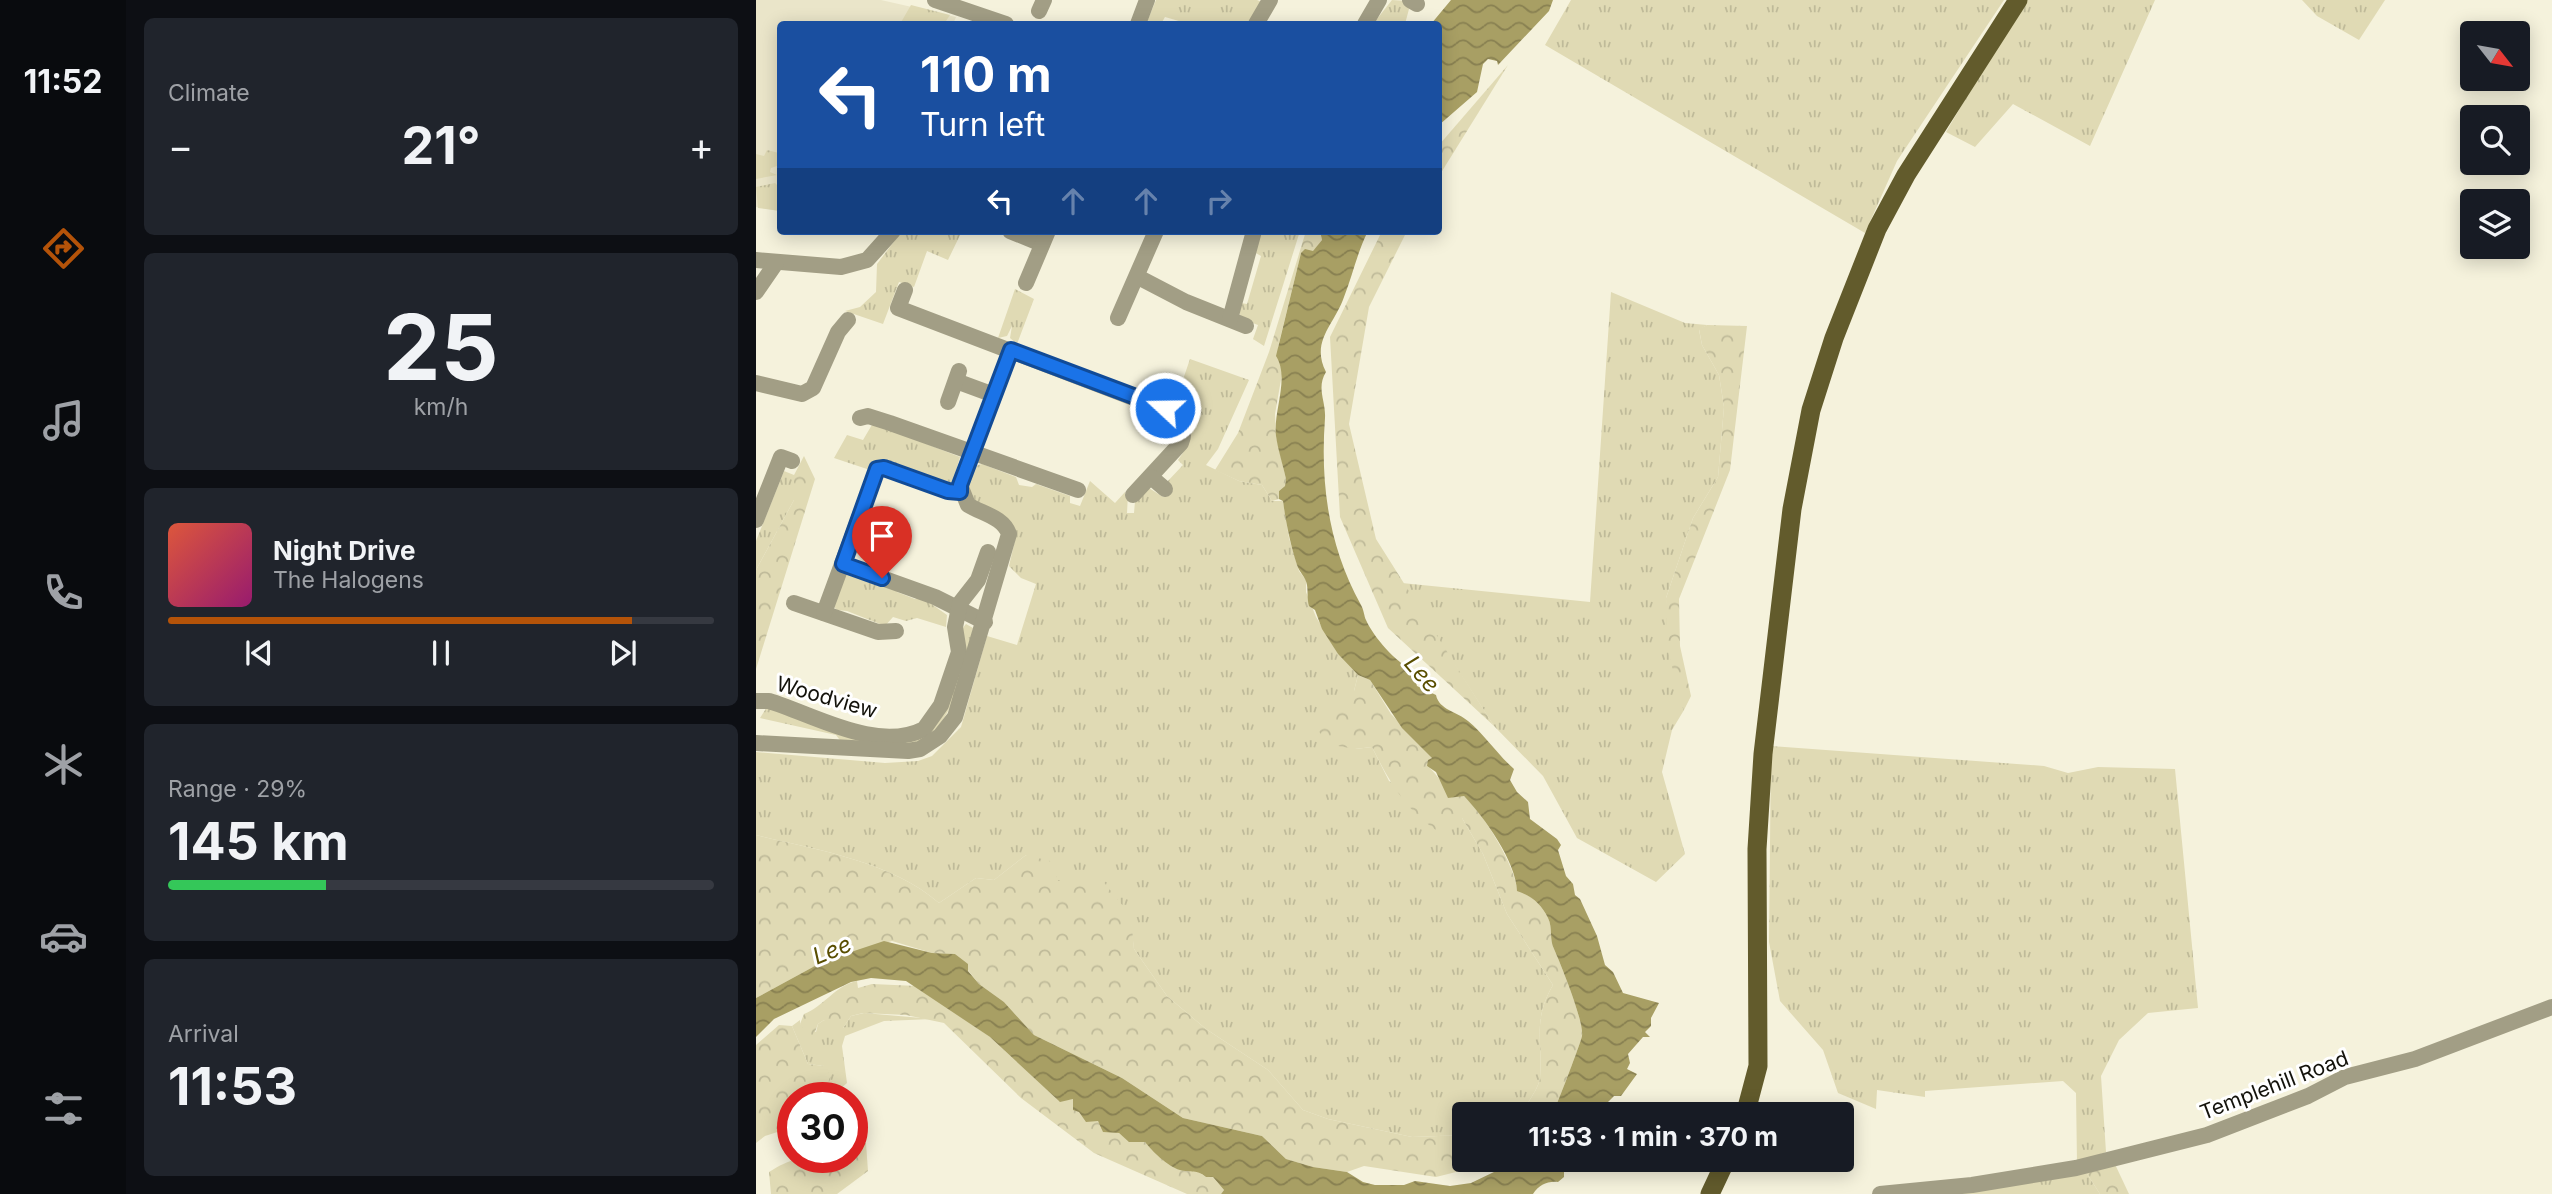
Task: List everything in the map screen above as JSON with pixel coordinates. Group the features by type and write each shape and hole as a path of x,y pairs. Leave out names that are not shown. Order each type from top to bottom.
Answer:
{"main road":[{"path":"1748,1102 1758,1066 1757,849 1763,754 1792,509 1811,410 1838,327 1877,229 1906,175 2018,0"},
{"path":"1710,1194 1720,1172"}],"street":[{"path":"934,0 969,5 1000,21"},
{"path":"1139,21 1147,0"},
{"path":"1258,21 1270,0"},
{"path":"1367,21 1380,0"},
{"path":"756,260 841,267 867,260 889,235"},
{"path":"1118,318 1154,235"},
{"path":"1230,319 1253,235"},
{"path":"1026,283 1045,237"},
{"path":"756,292 776,263"},
{"path":"1138,277 1186,302 1246,326"},
{"path":"905,290 898,308 1173,413 1180,420 1183,439 1133,495"},
{"path":"756,383 802,394 813,388 838,332 848,320"},
{"path":"756,743 897,751 920,749 940,736 955,716 1009,534 996,518 968,505 960,492 960,485 1011,350"},
{"path":"948,402 958,376 994,395"},
{"path":"860,418 867,416 880,420 1079,490"},
{"path":"756,520 781,457 792,461"},
{"path":"824,613 877,469 884,468 948,491 960,492"},
{"path":"1151,477 1165,489"},
{"path":"958,610 965,594 978,580 988,552"},
{"path":"843,564 935,597 985,622"},
{"path":"794,603 878,632 896,631"},
{"name":"Woodview","path":"756,701 780,705 869,734 918,733 934,719 953,671 961,645 955,627 958,610"},
{"name":"Templehill Road","path":"1880,1194 1972,1185 2076,1168 2207,1135 2308,1096 2345,1077 2415,1059 2552,1007"}],"shaded area":[{"path":"756,0 881,0 956,17 954,21 777,21 777,210 756,207"}],"green space":[{"path":"1156,0 1257,0 1264,3 1255,21 1179,21 1165,17 1163,21 1147,21"},
{"path":"1392,0 1407,1 1409,9 1406,21 1375,21"},
{"path":"1571,0 2004,0 1897,161 1865,233 1545,45"},
{"path":"2024,0 2155,0 2090,146 2013,104 1975,147 1946,132"},
{"path":"2302,0 2385,0 2359,40 2317,16"},
{"path":"911,5 950,15 946,21 902,21"},
{"path":"1508,65 1442,171 1442,142"},
{"path":"767,150 777,152 777,166 771,168 770,172 777,175 756,179 756,154 764,156"},
{"path":"775,183 777,185 777,211 758,208 756,187"},
{"path":"899,235 960,235 948,260 927,251 914,287 899,282 883,324 845,311 860,307 876,292 877,264"},
{"path":"1260,235 1299,235 1264,346 1253,339 1258,325 1242,319 1239,312 1241,303 1247,304 1261,256 1254,252"},
{"path":"1305,235 1321,235 1322,240 1313,252 1301,253 1278,347 1282,374 1275,414 1276,436 1286,479 1285,486 1279,491 1279,499 1272,501 1262,485 1239,481 1215,470 1238,433 1269,352"},
{"path":"1380,235 1405,235 1369,307 1349,424 1376,539 1494,726 1388,628 1340,517 1330,337"},
{"path":"1015,289 1034,299 1017,344 1010,338 1012,326 1007,336 998,338"},
{"path":"1611,292 1685,323 1707,325 1699,330 1702,345 1719,375 1724,407 1718,477 1693,518 1666,598 1684,710 1672,730 1662,772 1685,854 1656,882 1577,838 1543,776 1494,726 1402,583 1590,602"},
{"path":"1707,325 1747,326 1730,470 1679,599 1680,646 1691,696 1684,710 1667,648 1666,598 1693,518 1718,477 1724,407 1719,375 1702,345 1699,329"},
{"path":"1190,359 1249,380 1218,449 1206,465 1239,481 1262,485 1272,501 1283,501 1289,538 1299,571 1306,580 1306,592 1316,617 1338,654 1358,675 1354,691 1355,749 1372,747 1389,781 1462,818 1483,854 1507,914 1553,985 1540,1020 1539,1081 1529,1102 1452,1102 1452,1135 1412,1137 1328,1119 1303,1110 1268,1070 1206,1029 1167,996 1134,949 1130,916 1057,881 1026,855 994,880 976,878 939,903 899,877 876,867 828,852 756,835 756,752 885,763 918,761 932,756 961,727 987,636 1017,645 1036,584 1021,578 1009,566 1016,536 972,501 966,487 974,466 982,464 1016,477 1019,485 1032,487 1036,484 1070,496 1070,503 1080,506 1090,481 1115,503 1125,492 1125,496 1128,494 1127,513 1134,513 1135,501 1149,488 1163,497 1171,489 1166,483 1183,465 1178,460 1187,445 1189,424 1174,406"},
{"path":"873,423 960,457 953,481 947,486 870,470 834,458 847,435 863,440"},
{"path":"804,456 815,479 756,669 756,570 794,500 794,475"},
{"path":"784,471 794,475 794,500 756,570 756,541"},
{"path":"845,573 858,574 860,579 878,585 882,583 895,587 897,592 915,599 920,596 947,615 946,627 917,618 906,621 893,617 885,626 847,611 837,610 834,607"},
{"path":"966,624 973,628 953,700 946,716 924,739 901,747 842,743 836,735 760,718 767,707 811,724 928,733 948,704 958,644"},
{"path":"1358,675 1370,680 1391,714 1432,758 1427,766 1443,783 1465,797 1481,815 1505,855 1517,890 1536,901 1548,918 1553,945 1582,1029 1582,1036 1557,1102 1529,1102 1539,1081 1540,1020 1553,985 1507,914 1483,854 1462,818 1442,834 1409,806 1372,747 1355,749 1327,744 1315,725 1317,715 1332,715 1354,691"},
{"path":"1771,746 2044,766 2068,773 2098,767 2175,769 2198,1008 2148,1013 2119,1040 2101,1076 2106,1152 2077,1163 2076,1093 2063,1081 1925,1091 1925,1097 1877,1090 1876,1109 1838,1093 1823,1050 1780,1001 1769,942"},
{"path":"756,835 828,852 876,867 920,889 939,903 976,878 994,880 1026,855 1050,861 1058,881 1102,880 1131,916 1134,949 1167,996 1206,1029 1268,1070 1303,1110 1328,1119 1412,1137 1452,1135 1452,1172 1456,1172 1436,1177 1364,1166 1347,1172 1313,1167 1286,1159 1262,1136 1183,1118 1122,1078 1034,1035 1004,1002 979,984 955,954 932,953 892,941 824,961 756,998"},
{"path":"857,981 858,988 872,984 917,986 990,1037 1059,1101 1073,1099 1085,1118 1098,1121 1104,1129 1119,1133 1129,1141 1145,1142 1161,1156 1206,1177 1213,1177 1224,1190 1221,1194 1187,1194 1094,1153 1021,1098 944,1023 906,1015 863,1013 851,1016 843,1028 835,1031 824,1020 818,1024 813,1037 808,1037 800,1024 804,1014 849,983"},
{"path":"864,1013 933,1019 884,1021 845,1036 842,1046 847,1082 819,1082 824,1066 808,1064 792,1026 800,1020 800,1024 816,1032 818,1024 824,1020 843,1028 851,1016"},
{"path":"779,1025 792,1026 808,1064 824,1066 831,1076 829,1082 777,1082 777,1132 756,1143 756,1045"},
{"path":"2113,1160 2129,1194 2100,1194 2084,1169"},
{"path":"777,1167 777,1173 865,1173 837,1194 771,1194 769,1172"},
{"path":"2084,1169 2100,1194 1958,1194"}],"water":[{"path":"1451,0 1553,0 1549,11 1498,65 1497,61 1488,59 1483,64 1477,92 1442,122 1442,21 1434,21"},
{"path":"1321,235 1366,235 1340,307 1322,342 1321,351 1326,372 1322,389 1325,412 1324,467 1329,515 1341,561 1366,620 1386,649 1412,670 1417,686 1436,695 1441,704 1468,721 1514,769 1510,780 1517,792 1528,802 1530,819 1561,845 1558,850 1566,876 1573,884 1575,895 1580,899 1597,936 1605,965 1613,972 1623,993 1659,1003 1651,1018 1651,1026 1645,1032 1650,1037 1643,1037 1628,1054 1630,1063 1627,1069 1637,1074 1621,1096 1614,1096 1608,1102 1557,1102 1582,1036 1582,1029 1553,945 1545,913 1532,898 1517,891 1505,853 1481,815 1464,796 1448,798 1436,772 1427,766 1428,760 1432,758 1402,728 1370,680 1358,675 1338,654 1322,629 1315,610 1309,606 1306,582 1297,565 1283,501 1279,499 1279,491 1285,486 1286,479 1276,436 1281,374 1276,356 1301,253 1305,249 1313,251 1322,240"},
{"path":"884,941 932,953 955,954 968,964 968,971 979,984 1004,1002 1034,1035 1122,1078 1183,1118 1262,1136 1286,1159 1313,1167 1347,1172 1363,1182 1375,1185 1404,1185 1415,1181 1450,1186 1471,1183 1494,1172 1564,1172 1564,1177 1558,1182 1544,1184 1533,1194 1221,1194 1224,1190 1213,1177 1175,1168 1160,1158 1145,1142 1129,1142 1119,1133 1103,1132 1098,1121 1086,1122 1079,1112 1073,1110 1073,1099 1060,1102 990,1037 906,981 871,978 851,982 774,1019 756,1037 756,998 824,961"}],"route":[{"path":"882,578 843,564 874,474 877,469 884,468 948,491 960,492 960,485 1011,350 1165,408"}],"water label":[{"name":"Lee","path":"1422,674"},
{"name":"Lee","path":"832,950"}]}
